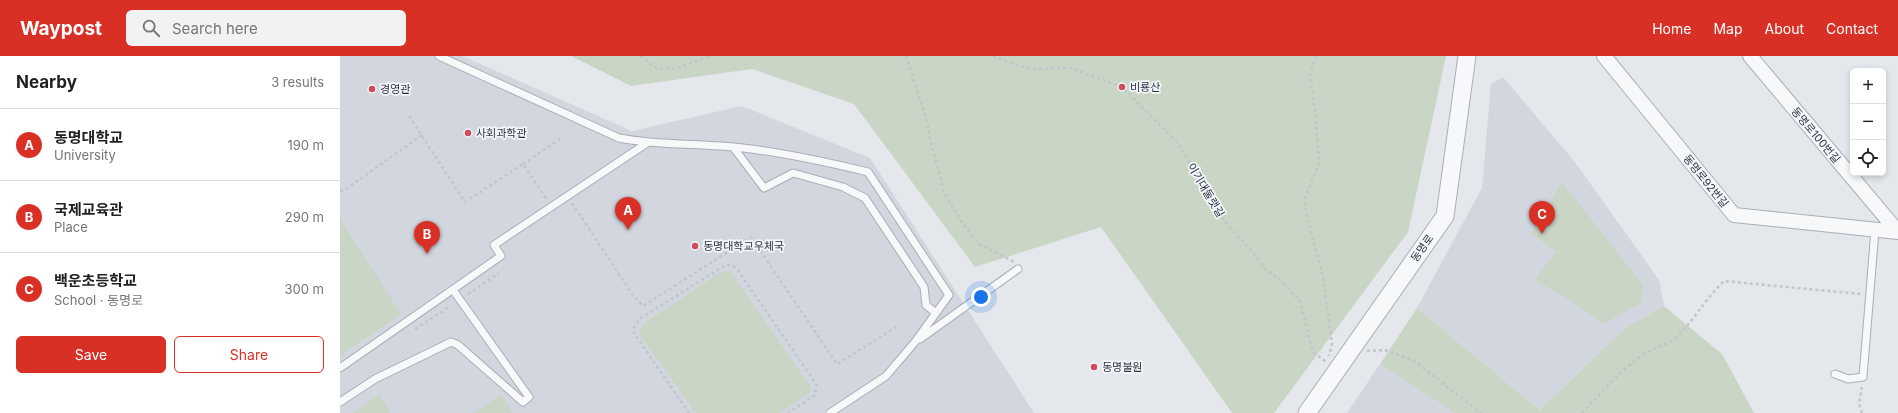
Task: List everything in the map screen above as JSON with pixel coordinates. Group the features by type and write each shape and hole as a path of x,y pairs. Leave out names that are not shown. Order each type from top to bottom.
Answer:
{"street":[{"name":"동명로","path":"1307,413 1444,216 1467,56"},
{"name":"동명로92번길","path":"1604,56 1734,215 1898,232"},
{"name":"동명로100번길","path":"1750,56 1898,232"}],"lane":[{"path":"439,56 619,138 648,143 733,147 828,162 868,172 948,295 915,342 886,376 830,413"},
{"path":"340,368 501,256 494,245 648,143"},
{"path":"733,147 764,188 793,173 844,187 865,198 924,287 926,305 936,313"},
{"path":"1835,374 1848,379 1863,377 1875,230"},
{"path":"915,342 1018,269"},
{"path":"340,402 375,379 451,342 458,345 523,402 529,398 453,290"}],"path":[{"path":"640,56 658,69 677,68 711,56"},
{"path":"906,56 928,125 929,135 944,192 961,221 979,244 1018,263 1018,269"},
{"name":"이기대둘랫길","path":"993,56 1016,65 1034,69 1071,68 1122,87 1178,143 1223,219 1254,254 1265,269 1282,282 1300,301 1313,352 1327,362"},
{"path":"1316,56 1310,74 1316,112 1319,163 1305,198 1306,213 1323,276 1332,344 1327,362 1325,387"},
{"path":"409,116 465,202 563,137"},
{"path":"340,191 346,189 422,135"},
{"path":"523,164 552,207"},
{"path":"568,196 632,294 643,306 751,237 837,364 898,326"},
{"path":"689,413 634,333 633,329 641,318 726,265 733,266 737,269 817,386 814,396 788,413"},
{"path":"468,294 499,273"},
{"path":"1582,413 1606,388 1645,354 1666,345 1678,336 1712,292 1724,281 1870,295"},
{"path":"1349,353 1385,350 1414,361 1481,413"},
{"path":"1862,413 1859,403 1863,377"}],"shaded area":[{"path":"340,56 462,56 632,131 742,106 870,158 1034,413 340,413"},
{"path":"1503,77 1574,161 1659,280 1664,306 1625,328 1540,410 1417,308 1482,188 1491,84"},
{"path":"1380,364 1455,413 1347,413"}],"green space":[{"path":"571,56 1446,56 1408,232 1274,413 1232,413 1101,227 975,267 854,104 752,69 631,86"},
{"path":"1562,182 1643,285 1641,303 1603,324 1571,301 1535,280 1556,251 1531,234"},
{"path":"340,219 401,314 340,356"},
{"path":"730,271 810,386 810,393 779,413 696,413 639,334 643,324 721,272"},
{"path":"1664,306 1722,354 1754,413 1455,413 1380,364 1417,308 1540,410 1625,328"},
{"path":"379,395 391,413 352,413"},
{"path":"501,395 513,413 473,413"}],"place":[{"name":"비룡산","path":"1122,87"},
{"name":"경영관","path":"372,89"},
{"name":"사회과학관","path":"468,133"},
{"name":"동명대학교","path":"628,230"},
{"name":"백운초등학교","path":"1542,234"},
{"name":"동명대학교우체국","path":"695,246"},
{"name":"국제교육관","path":"427,254"},
{"name":"동명불원","path":"1094,367"}]}
